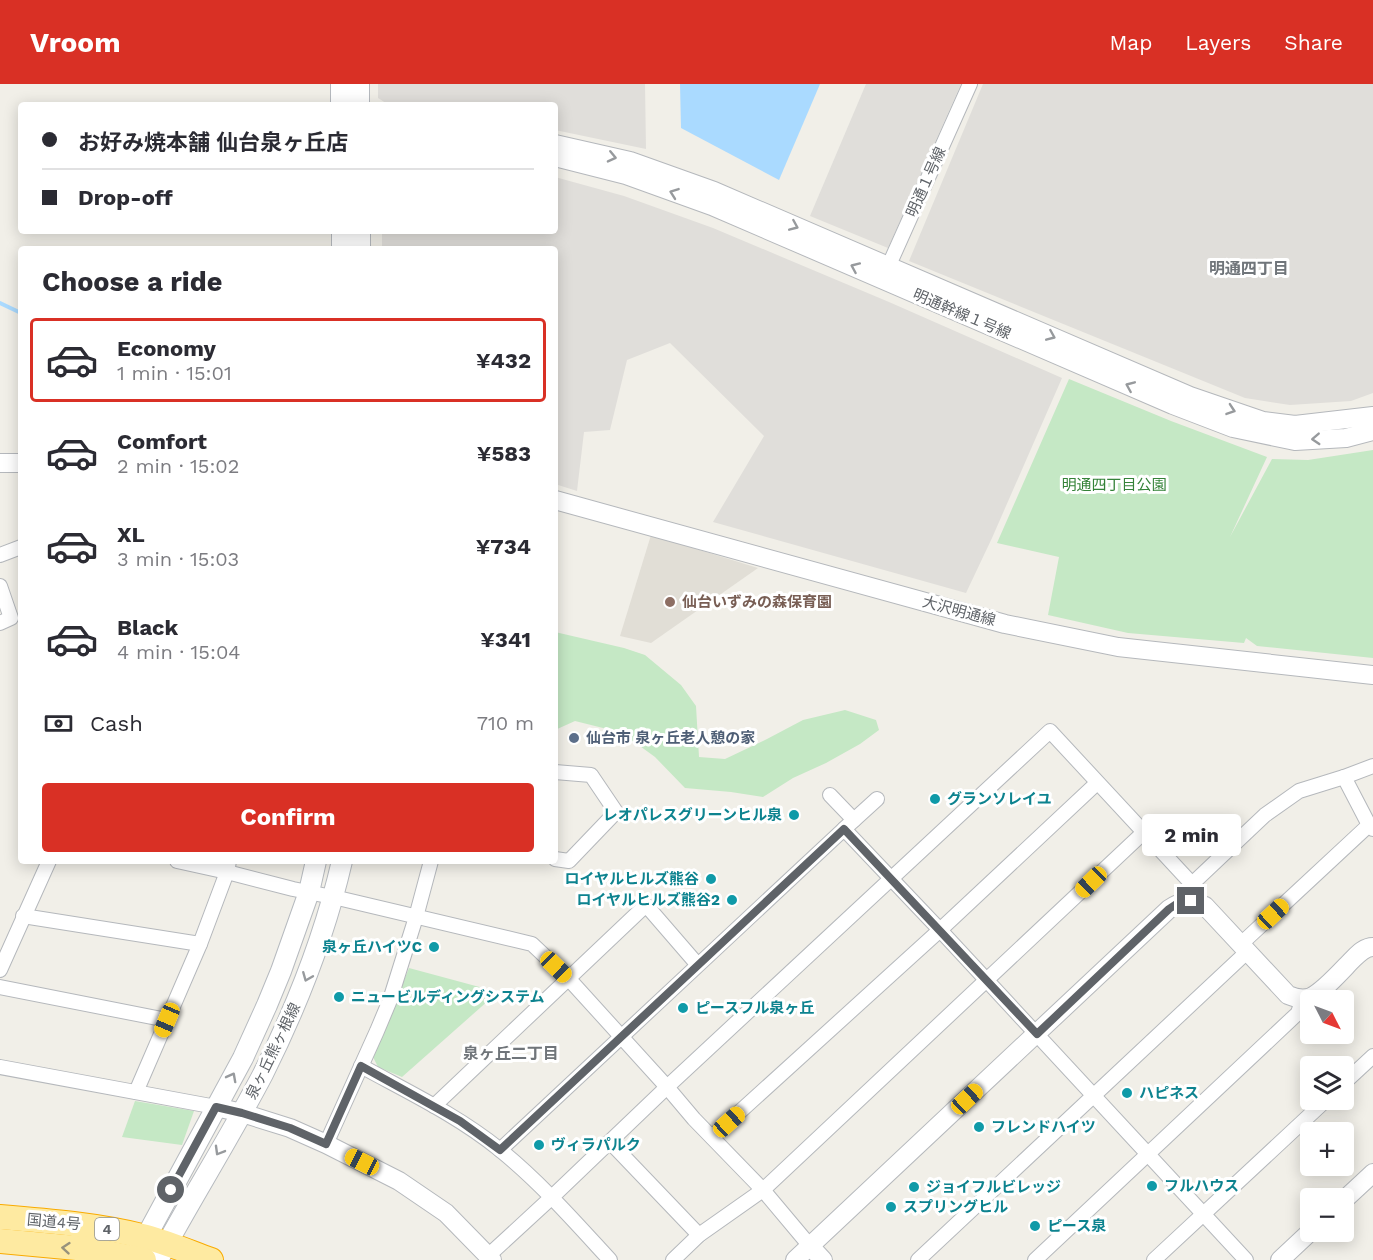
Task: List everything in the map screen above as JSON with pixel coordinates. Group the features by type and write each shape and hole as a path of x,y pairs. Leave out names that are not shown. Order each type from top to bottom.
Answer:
{"highway":[{"name":"国道4号","path":"0,1217 88,1225 147,1253"},
{"name":"国道4号","path":"0,1242 211,1260"}],"main road":[{"path":"341,84 341,102"},
{"path":"359,84 359,102"},
{"name":"泉ヶ丘熊ヶ根線","path":"147,1253 267,1005 309,892 315,864"},
{"name":"泉ヶ丘熊ヶ根線","path":"147,1253 242,1113 263,1073 311,966 334,897 341,864"}],"street":[{"name":"明通１号線","path":"885,273 970,84"},
{"path":"558,145 630,161 714,191 885,273 1190,396 1263,421 1295,424 1373,416"},
{"name":"明通幹線１号線","path":"558,158 626,175 885,273 1173,405 1233,428 1295,441 1346,438 1373,430"},
{"path":"0,463 18,463"},
{"name":"大沢明通線","path":"558,501 1005,624 1118,647 1373,675"},
{"path":"0,555 18,548"},
{"path":"0,586 11,618 0,623"},
{"path":"0,1067 216,1107 290,1128 399,1181 447,1213 490,1258 667,1087 1050,731 1143,833 1191,893 1194,901 1205,906 1288,995 1300,999"},
{"path":"795,1260 1169,909 1191,893 1265,815 1299,791 1373,766"},
{"path":"558,772 591,775 616,812 569,861 558,859"},
{"path":"918,1260 1093,1096 1244,947 1371,827 1344,777"},
{"path":"712,1137 940,930 1097,783"},
{"path":"830,795 849,825 892,879 1246,1260"},
{"path":"500,1150 697,964 877,799"},
{"path":"673,1260 699,1235 763,1190 1143,833"},
{"path":"0,970 48,864"},
{"path":"208,864 228,866 309,892 532,944 568,978 763,1190 823,1260"},
{"path":"326,1144 390,1000 430,864"},
{"path":"136,1092 200,944 228,866"},
{"path":"434,1106 646,905 697,964"},
{"path":"23,916 200,944"},
{"path":"1321,990 1367,947 1373,947"},
{"path":"0,987 167,1020"},
{"path":"1035,1260 1298,1013 1300,1007"},
{"path":"1354,1074 1373,1056"},
{"path":"361,1066 460,1121 500,1150 552,1197 610,1260"},
{"path":"1154,1260 1315,1110"},
{"path":"610,1142 699,1235"},
{"path":"1354,1191 1373,1173"},
{"path":"1280,1260 1300,1241"}],"shaded area":[{"path":"378,84 645,84 646,149 558,131 558,102 384,102 378,98"},
{"path":"866,84 961,84 888,248 810,216"},
{"path":"983,84 1373,84 1373,393 1351,401 1290,405 1245,398 909,261"},
{"path":"558,178 624,196 713,228 1062,378 966,593 713,522 764,436 670,343 627,360 610,430 584,432 577,491 558,485 558,246 382,246 382,234 558,234"},
{"name":"仙台いずみの森保育園","path":"651,535 758,568 651,643 620,636"}],"green space":[{"name":"明通四丁目公園","path":"1069,379 1267,457 1230,537 1272,459 1308,460 1373,450 1373,658 1257,646 1246,638 1244,643 1128,633 1048,615 1059,557 997,543"},
{"path":"558,633 645,655 681,685 696,706 699,757 725,759 803,720 845,710 876,720 879,730 860,744 793,778 763,797 685,788 655,757 633,741 607,729 575,721 558,729"},
{"path":"409,968 498,992 402,1077 378,1067 373,1057"},
{"path":"135,1101 194,1111 182,1145 122,1137"}],"water":[{"path":"680,84 820,84 779,180 681,128"}],"waterway":[{"path":"0,303 18,312"}],"place":[{"name":"仙台いずみの森保育園","path":"670,602"},
{"name":"仙台市 泉ヶ丘老人憩の家","path":"574,738"},
{"name":"グランソレイユ","path":"935,799"},
{"name":"レオパレスグリーンヒル泉","path":"794,815"},
{"name":"ロイヤルヒルズ熊谷","path":"711,879"},
{"name":"ロイヤルヒルズ熊谷2","path":"732,900"},
{"name":"泉ヶ丘ハイツC","path":"434,947"},
{"name":"ニュービルディングシステム","path":"339,997"},
{"name":"ピースフル泉ヶ丘","path":"683,1008"},
{"name":"ハピネス","path":"1127,1093"},
{"name":"フレンドハイツ","path":"979,1127"},
{"name":"ヴィラパルク","path":"539,1145"},
{"name":"フルハウス","path":"1152,1186"},
{"name":"ジョイフルビレッジ","path":"914,1187"},
{"name":"スプリングヒル","path":"891,1207"},
{"name":"ピース泉","path":"1035,1226"}],"district":[{"name":"明通四丁目","path":"1249,268"},
{"name":"泉ヶ丘二丁目","path":"511,1053"}],"route":[{"path":"171,1190 216,1107 290,1128 326,1144 361,1066 460,1121 500,1150 844,829 1037,1034 1169,909 1181,901 1191,901"}]}
